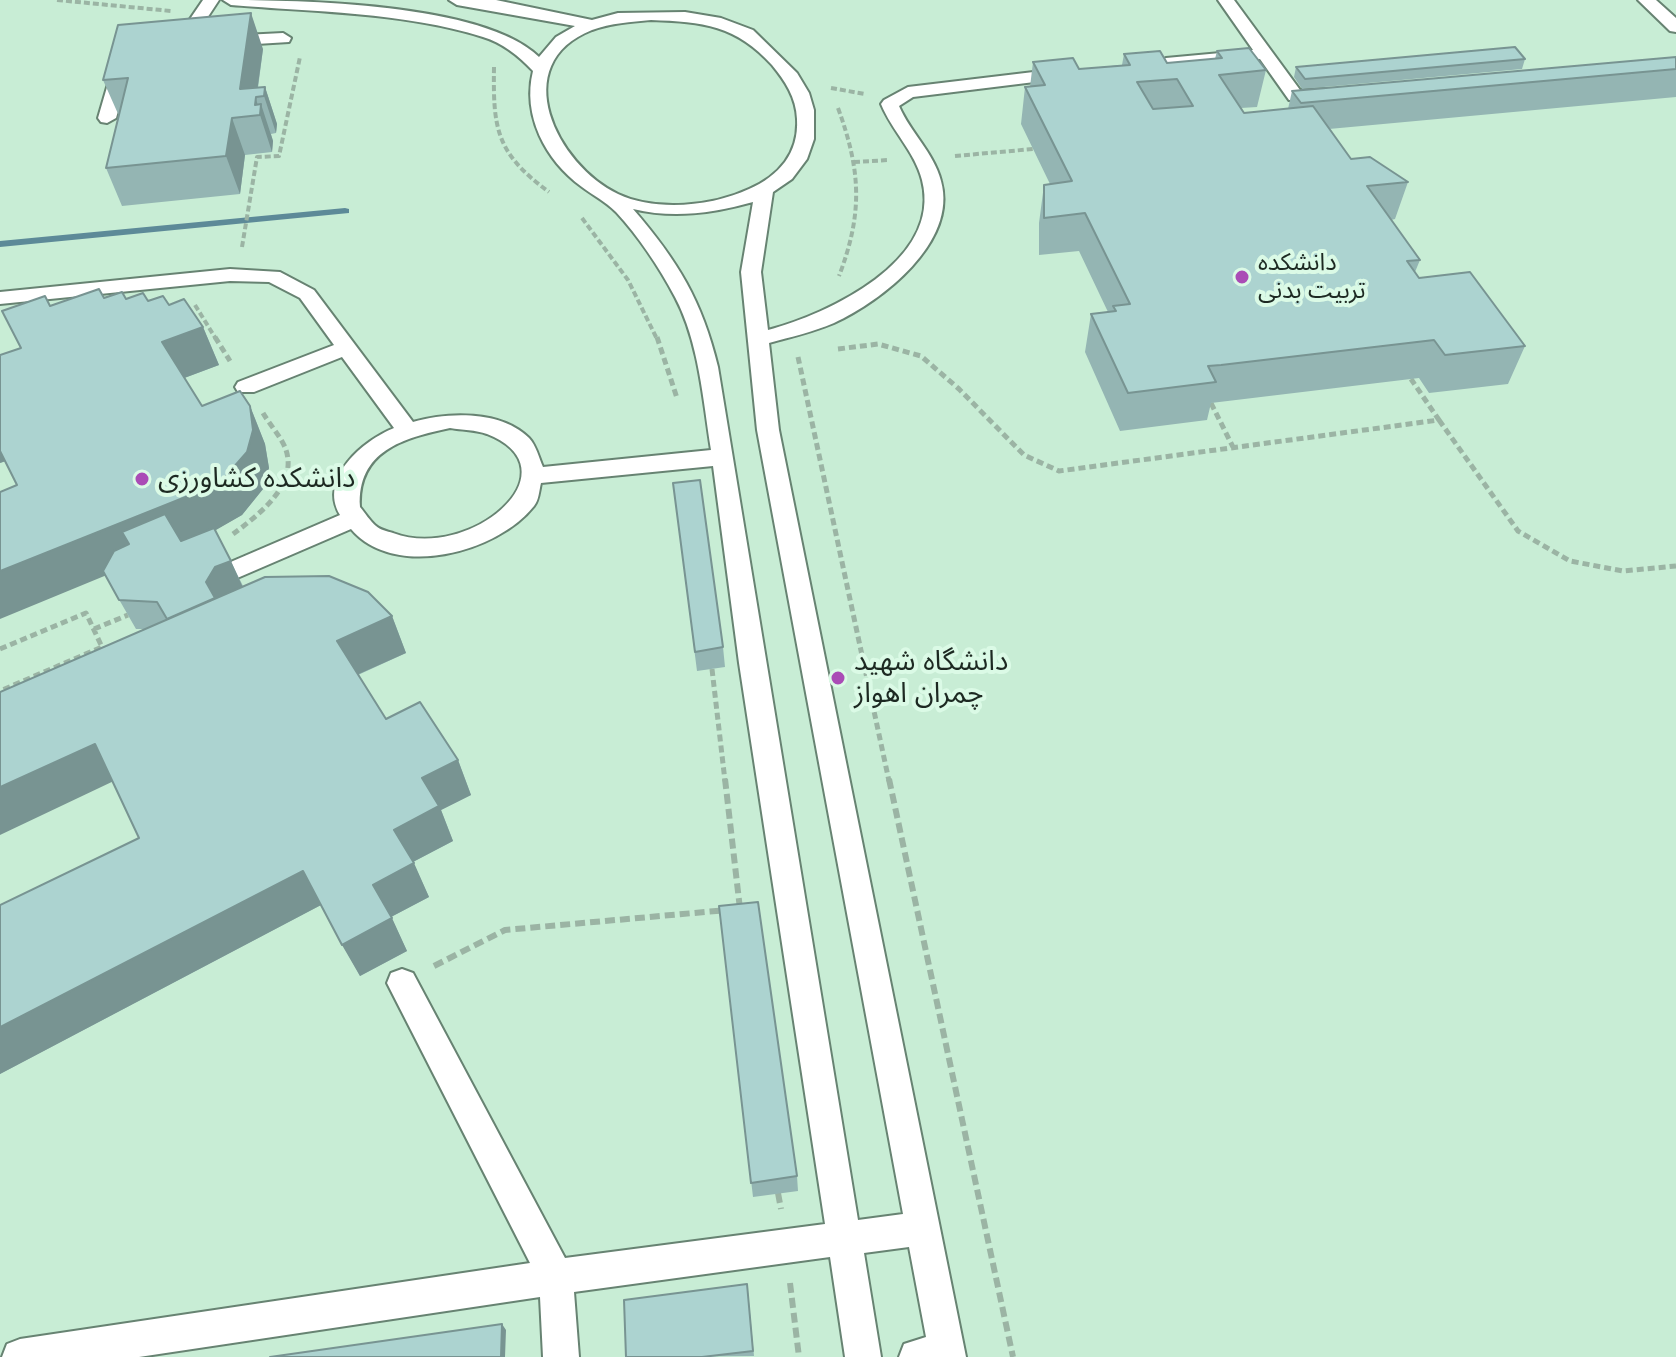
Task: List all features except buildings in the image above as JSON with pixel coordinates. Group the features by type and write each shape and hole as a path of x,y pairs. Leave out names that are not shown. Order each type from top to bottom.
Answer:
{"lane":[{"path":"231,0 405,16 489,33 521,49 541,69"},
{"path":"457,0 487,3 593,25"},
{"path":"487,3 509,0"},
{"path":"615,17 633,0"},
{"path":"1226,0 1295,96 1342,92"},
{"path":"1646,0 1676,27"},
{"path":"612,198 659,209 720,205 764,192 789,172 803,151 807,107 797,83 718,6"},
{"path":"206,7 174,44 283,38"},
{"path":"746,31 687,16 615,17 572,35 547,54 537,92 541,118 567,164 612,198 656,250 696,318 716,404 737,571 863,1357"},
{"path":"107,118 128,48"},
{"path":"1154,65 1264,54"},
{"path":"759,339 829,317 882,286 922,243 934,197 924,159 896,122 890,104 908,92 1091,71"},
{"path":"764,192 751,272 768,430 923,1228 937,1355"},
{"path":"0,298 195,279 273,276 307,294 407,430"},
{"path":"246,387 346,348"},
{"path":"450,421 490,426 521,443 533,470 531,476 525,501 496,528 453,546 407,548 369,534 348,509 349,479 370,450 407,430 450,421"},
{"path":"531,476 723,457"},
{"path":"242,567 355,518"},
{"path":"402,983 556,1277 561,1357"},
{"path":"20,1357 556,1277 923,1228"}],"path":[{"path":"57,0 206,7"},
{"path":"246,226 257,157 279,156 302,49 283,38"},
{"path":"488,58 494,64 492,114 505,148 530,179 553,195"},
{"path":"576,212 603,241 637,293 664,348 683,419 687,461"},
{"path":"195,279 191,300 286,450 289,471 266,509 231,536 242,567"},
{"path":"191,325 207,325"},
{"path":"824,350 878,344 921,356 959,389 1024,455 1059,471 1439,420"},
{"path":"811,352 797,353 1013,1357"},
{"path":"1411,379 1518,531 1570,561 1623,571 1676,566"},
{"path":"1211,403 1233,447"},
{"path":"0,649 86,613 102,647 0,691"},
{"path":"94,629 128,615"},
{"path":"712,669 742,922"},
{"path":"402,983 505,930 740,909"}],"shaded area":[{"name":"دانشگاه شهید چمران اهواز","path":"0,0 1676,0 1676,1357 0,1357"}],"waterway":[{"path":"0,244 345,211"}],"place":[{"name":"دانشکده تربیت بدنی","path":"1242,277"},
{"name":"دانشکده کشاورزی","path":"142,479"},
{"name":"دانشگاه شهید چمران اهواز","path":"838,678"}]}
